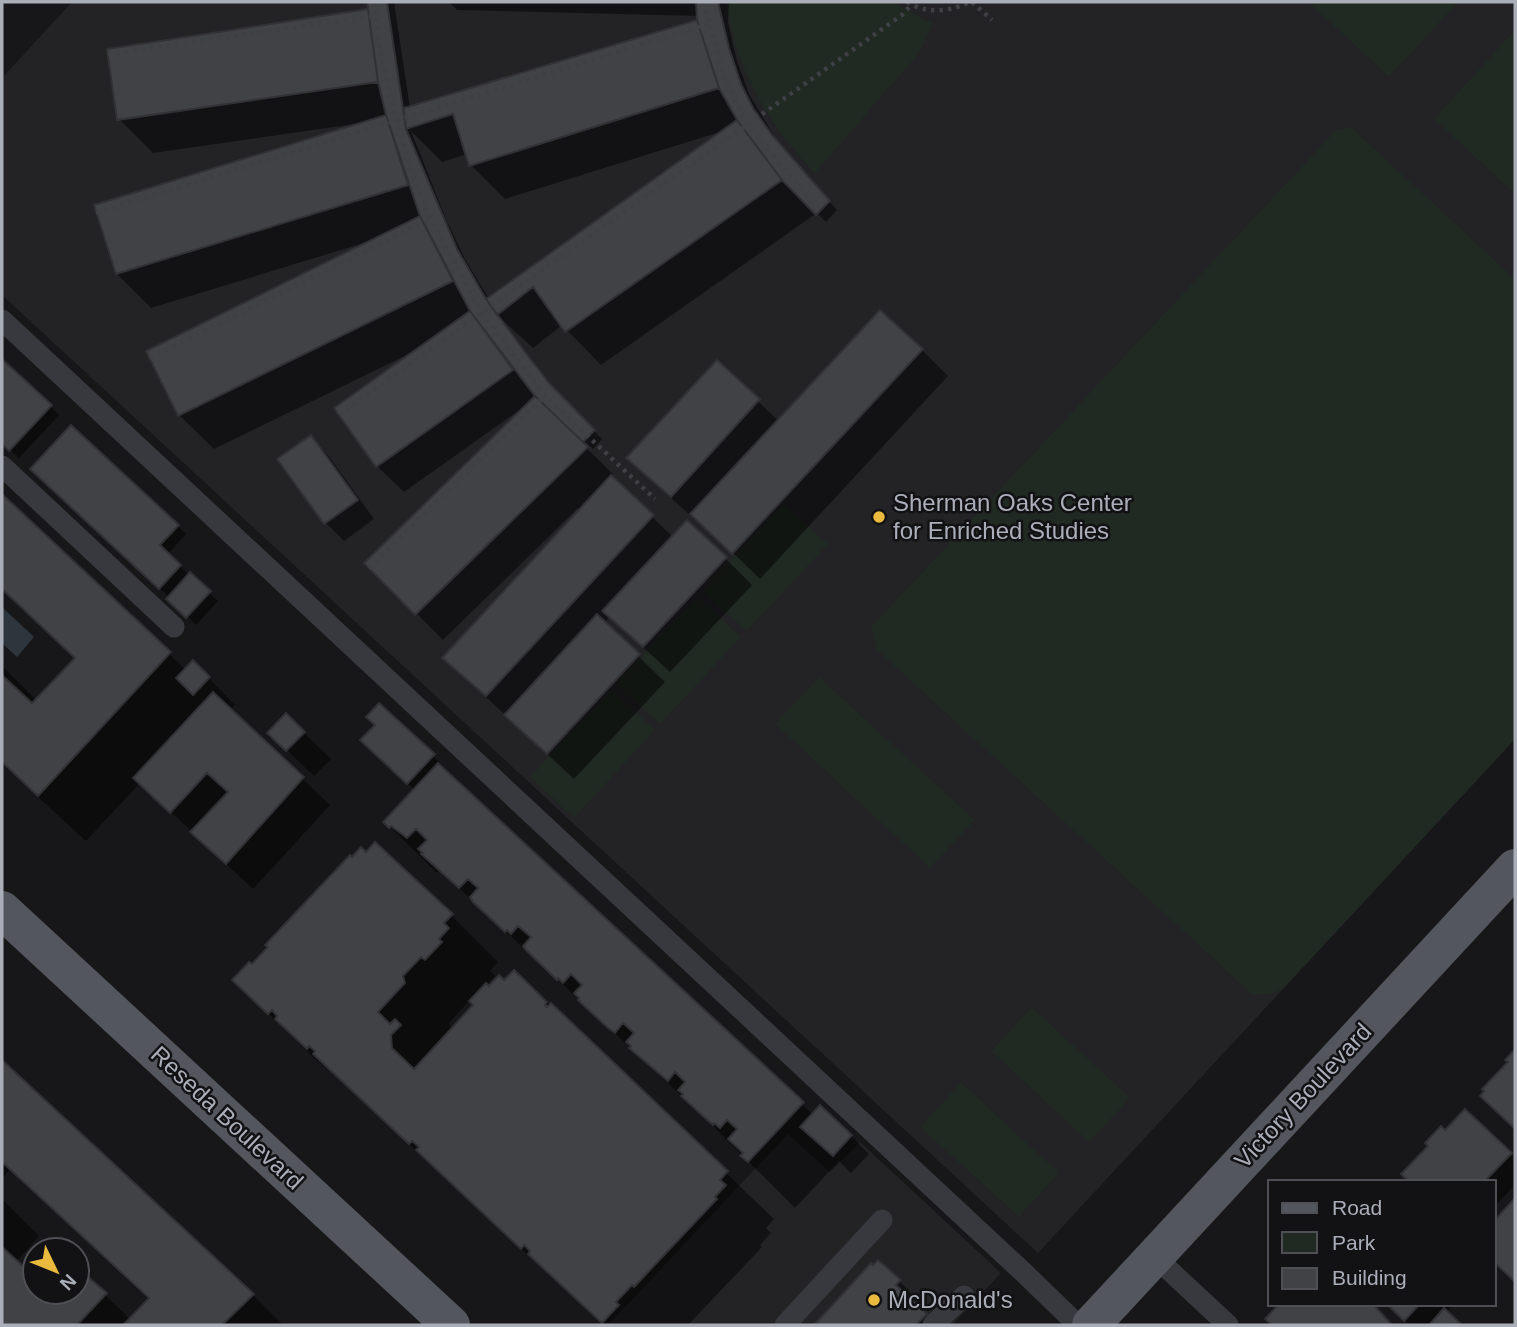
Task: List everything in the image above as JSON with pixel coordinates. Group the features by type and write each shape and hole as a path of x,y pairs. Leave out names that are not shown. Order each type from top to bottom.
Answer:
{"main road":[{"name":"Victory Boulevard","path":"1091,1325 1515,868"},
{"name":"Reseda Boulevard","path":"2,910 451,1325"}],"lane":[{"path":"2,320 1078,1325"},
{"path":"2,466 174,627"},
{"path":"785,1325 882,1220"},
{"path":"1154,1256 1228,1325"},
{"path":"933,1325 964,1296"}],"path":[{"path":"374,2 379,45 396,121 430,219 482,313 545,396 655,499"},
{"path":"704,2 723,74 747,124 816,208"},
{"path":"339,414 902,15 909,3 925,9 945,10 971,2 992,20"},
{"path":"108,54 375,16"},
{"path":"96,213 709,24"},
{"path":"150,358 430,219"},
{"path":"369,568 545,396"}],"shaded area":[{"name":"Sherman Oaks Center for Enriched Studies","path":"72,2 1515,2 1515,739 1038,1253 2,295 2,78"},
{"path":"2,607 34,637 17,657 2,643"},
{"path":"788,1134 830,1172 860,1142 1001,1273 952,1325 608,1325"}],"green space":[{"path":"726,2 894,2 933,23 920,52 815,173 783,136 757,95 737,50"},
{"path":"1308,2 1458,2 1389,77"},
{"path":"1515,30 1515,194 1434,119"},
{"path":"1352,128 1515,279 1515,739 1283,989 1270,994 1252,994 877,650 871,627 1337,129"},
{"path":"784,504 828,544 747,631 703,591"},
{"path":"698,597 741,637 660,724 616,684"},
{"path":"819,677 975,820 930,868 775,724"},
{"path":"611,690 655,730 574,818 530,777"},
{"path":"1032,1007 1130,1098 1089,1142 991,1051"},
{"path":"961,1082 1059,1173 1019,1217 920,1127"}],"building":[{"path":"367,2 387,2 406,129 457,249 486,299 528,356 550,384 595,430 583,442 535,396 470,311 420,216 386,115 378,82"},
{"path":"696,2 718,2 729,48 741,84 753,108 772,135 830,201 816,215 782,180 737,120 719,88 697,20"},
{"path":"368,9 378,82 117,120 107,49"},
{"path":"697,20 719,88 469,166 453,114 406,129 404,108"},
{"path":"386,115 408,185 116,274 94,205"},
{"path":"737,120 782,180 565,332 533,287 497,315 486,299"},
{"path":"420,216 453,281 178,416 146,351"},
{"path":"880,310 923,349 732,554 690,514"},
{"path":"470,311 513,370 376,467 334,408"},
{"path":"2,359 52,405 9,451 2,444"},
{"path":"717,360 760,399 671,497 626,458"},
{"path":"535,396 588,447 415,615 364,563"},
{"path":"71,425 179,525 160,545 181,565 159,589 30,469"},
{"path":"311,435 358,500 324,524 277,459"},
{"path":"611,475 654,515 486,696 442,658"},
{"path":"2,494 171,652 38,796 2,762 2,675 32,703 75,658 2,589"},
{"path":"687,520 727,557 643,647 602,611"},
{"path":"190,572 211,591 186,618 166,599"},
{"path":"597,614 640,654 547,754 504,715"},
{"path":"193,660 210,677 193,695 176,678"},
{"path":"213,692 304,777 226,864 190,832 228,792 207,773 170,813 133,778"},
{"path":"379,703 435,754 407,784 360,740 375,725 366,717"},
{"path":"286,713 305,732 286,751 267,733"},
{"path":"438,763 804,1102 748,1162 740,1156 743,1153 728,1139 737,1129 727,1120 720,1128 714,1123 713,1125 681,1096 683,1094 678,1090 685,1082 675,1072 668,1081 629,1048 631,1046 626,1042 634,1033 623,1023 615,1033 578,1000 574,993 582,985 571,974 563,983 558,978 557,980 523,946 531,937 518,926 511,934 507,930 505,932 473,902 470,897 478,888 468,879 459,888 421,854 423,853 418,849 427,840 416,829 407,838 383,822"},
{"path":"375,842 453,914 444,923 449,928 439,939 442,942 425,960 421,957 403,976 405,983 378,1012 390,1024 395,1019 401,1025 391,1035 392,1048 414,1069 473,1005 469,1001 486,983 489,986 499,975 504,980 514,970 547,1002 547,1007 551,1003 728,1171 720,1180 726,1185 715,1197 717,1199 634,1287 632,1285 616,1302 619,1305 602,1323 528,1254 530,1251 524,1245 521,1249 416,1150 419,1147 412,1141 409,1144 313,1054 315,1051 309,1046 307,1049 275,1019 277,1016 272,1010 268,1014 232,980 249,962 252,964 268,947 265,945 350,855 352,857 361,847 366,852"},
{"path":"1515,1049 1515,1129 1480,1096 1484,1091 1482,1089 1508,1062 1505,1060"},
{"path":"2,1060 254,1294 222,1325 123,1325 149,1298 91,1244 91,1236 82,1236 2,1162"},
{"path":"820,1105 852,1135 833,1156 800,1127"},
{"path":"1465,1109 1512,1153 1486,1180 1407,1180 1401,1174 1428,1146 1425,1143 1441,1126 1445,1130"},
{"path":"1515,1198 1515,1282 1496,1264 1496,1219"},
{"path":"2,1247 21,1264 21,1306 91,1306 91,1280 107,1293 77,1325 2,1325"},
{"name":"McDonald's","path":"878,1260 901,1280 896,1285 927,1314 916,1325 814,1325 871,1263 873,1265"},
{"path":"1277,1306 1375,1306 1392,1325 1272,1325 1265,1319"},
{"path":"1389,1306 1418,1306 1404,1321"},
{"path":"1444,1308 1462,1325 1429,1325"}],"place":[{"name":"Sherman Oaks Center for Enriched Studies","path":"879,517"},
{"name":"McDonald's","path":"874,1300"}]}
